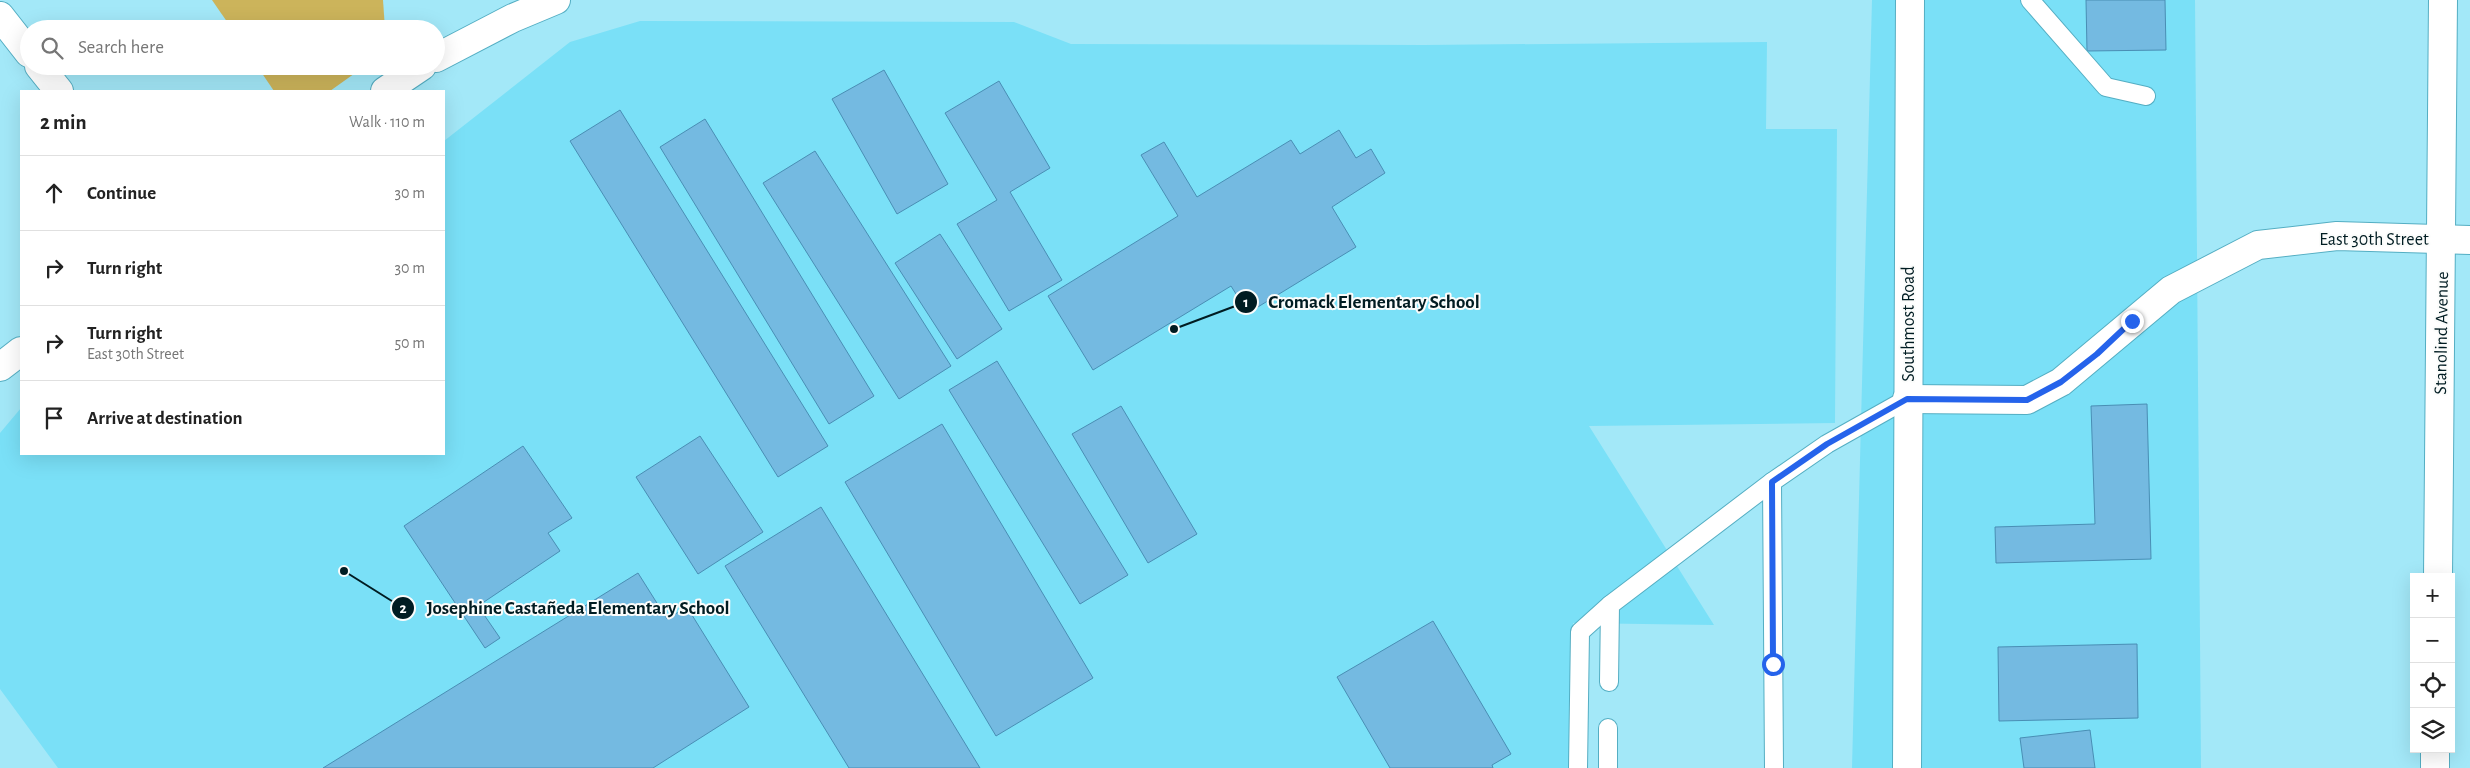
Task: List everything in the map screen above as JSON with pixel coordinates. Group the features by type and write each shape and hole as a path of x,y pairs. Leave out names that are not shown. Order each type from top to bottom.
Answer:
{"street":[{"path":"445,53 513,18 556,0"},
{"name":"Southmost Road","path":"1907,768 1910,0"},
{"name":"Stanolind Avenue","path":"2438,573 2443,0"},
{"path":"0,16 20,42"},
{"path":"46,75 58,90"},
{"path":"386,90 409,75"},
{"name":"East 30th Street","path":"1907,399 2027,400 2061,382 2171,290 2258,245 2337,236 2470,240"},
{"path":"0,366 20,352"},
{"path":"2435,753 2435,768"}],"lane":[{"path":"2030,0 2106,87 2146,96"},
{"path":"1578,768 1580,632 1610,605 1772,482 1827,444 1907,399"},
{"path":"1772,482 1774,768"},
{"path":"1609,682 1610,605"},
{"path":"1608,728 1608,768"}],"shaded area":[{"path":"212,0 383,0 384,20 226,20"},
{"path":"1872,0 2195,0 2201,768 1852,768"},
{"path":"640,21 1014,22 1071,44 1424,45 1767,42 1766,129 1837,129 1835,423 1589,426 1714,625 1573,623 1570,768 58,768 0,689 0,433 20,409 20,455 445,455 445,140 570,42"},
{"path":"263,75 352,75 331,90 273,90"}],"building":[{"path":"2086,0 2165,0 2166,50 2087,51"},
{"path":"884,70 948,184 897,214 832,99"},
{"path":"999,81 1050,168 1010,192 1062,280 1009,311 957,224 997,200 945,113"},
{"path":"620,110 828,446 778,477 570,141"},
{"path":"705,119 874,396 829,424 660,147"},
{"path":"1339,130 1356,158 1371,149 1385,173 1332,207 1356,247 1248,313 1231,286 1093,370 1048,296 1178,216 1141,155 1164,142 1197,197 1291,140 1300,154"},
{"path":"815,151 951,366 899,399 763,183"},
{"path":"940,234 1002,329 957,359 895,263"},
{"path":"997,361 1128,575 1080,604 949,390"},
{"path":"2147,404 2151,559 1996,563 1995,527 2095,524 2091,406"},
{"path":"1121,406 1197,534 1148,563 1072,434"},
{"path":"942,424 1093,678 996,736 845,482"},
{"path":"700,436 763,532 698,574 636,477"},
{"path":"523,446 572,518 548,533 560,551 478,606 500,638 485,648 404,526"},
{"path":"821,507 980,768 849,768 725,566"},
{"path":"638,573 667,619 687,607 749,707 653,768 323,768"},
{"path":"1433,621 1511,754 1492,765 1493,768 1390,768 1337,677"},
{"path":"2137,644 2138,718 1999,721 1998,647"},
{"path":"2090,730 2095,768 2024,768 2020,738"}],"place":[{"name":"Cromack Elementary School","path":"1174,329"},
{"name":"Josephine Castañeda Elementary School","path":"344,571"}],"route":[{"path":"1773,664 1772,482 1827,444 1907,399 2027,400 2061,382 2097,354 2132,321"}]}
